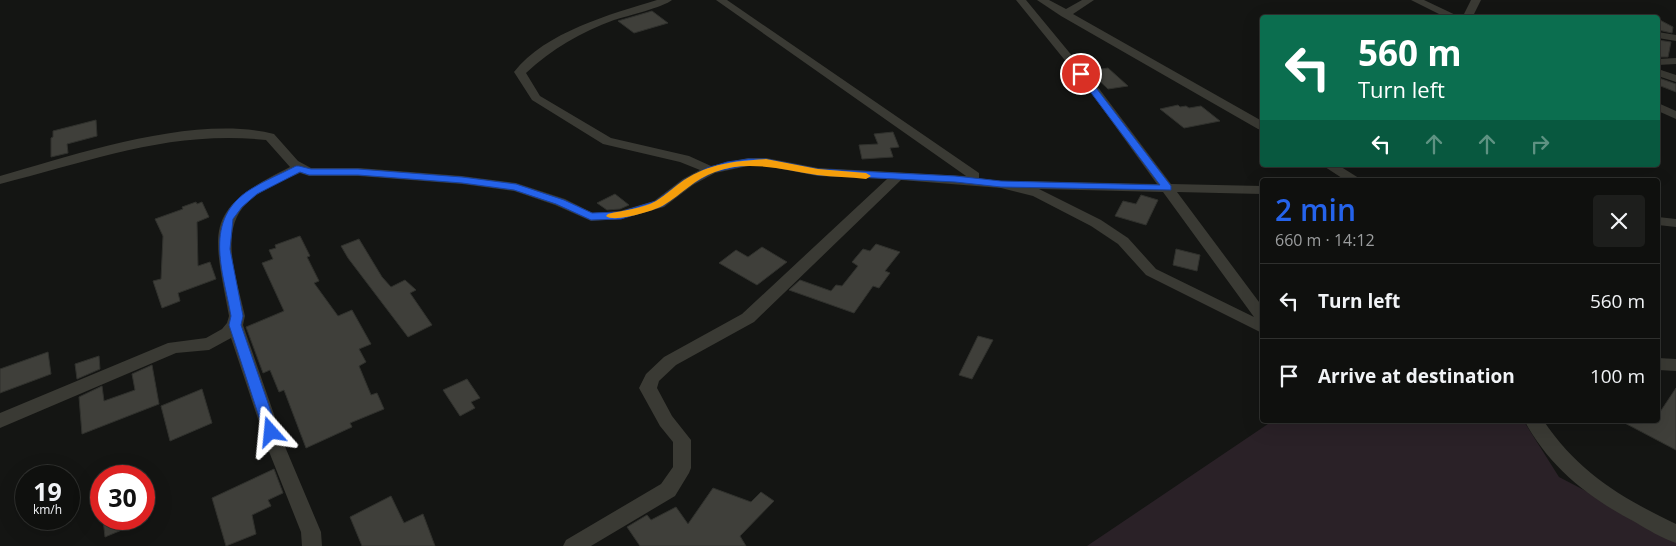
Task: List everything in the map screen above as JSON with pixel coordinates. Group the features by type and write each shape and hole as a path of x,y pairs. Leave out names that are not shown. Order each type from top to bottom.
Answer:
{"street":[{"path":"666,0 584,28 534,57 520,72 536,98 557,112 592,130 607,141 684,159 710,170"},
{"path":"721,0 974,176"},
{"path":"1021,0 1093,88 1260,314"},
{"path":"1042,0 1260,125"},
{"path":"1065,14 1090,0"},
{"path":"1416,0 1450,15"},
{"path":"1469,15 1476,0"},
{"path":"1660,35 1676,38"},
{"path":"1660,62 1676,61"},
{"path":"1660,73 1676,79"},
{"path":"1660,108 1676,115"},
{"path":"0,180 129,146 195,136 246,132 270,136 293,164 309,172 358,172 462,180 516,187 560,202 591,217 621,216 659,204 688,182 710,170 727,165 766,162 818,172 955,179 1001,184 1260,190"},
{"path":"1332,167 1352,178"},
{"path":"0,421 174,347 209,344 228,333 235,325 237,316 224,249 228,219 238,205 253,192 299,168"},
{"path":"573,546 668,490 682,468 682,440 666,421 648,388 652,378 670,361 748,318 897,177"},
{"path":"1001,184 1038,193 1096,223 1123,241 1151,272 1260,327"},
{"path":"1660,221 1676,223"},
{"path":"235,325 277,449 311,532 312,546"},
{"path":"1660,364 1676,365"},
{"path":"1535,423 1570,469 1613,500 1676,534"}],"shaded area":[{"path":"1270,423 1525,423 1559,477 1676,538 1676,546 1087,546"}],"building":[{"path":"652,11 668,23 634,33 618,21"},
{"path":"1660,20 1673,27 1672,33 1660,30"},
{"path":"1660,40 1671,42 1668,57 1660,57"},
{"path":"1108,68 1128,86 1108,89 1089,71"},
{"path":"1660,78 1676,84 1676,92 1660,86"},
{"path":"1178,105 1189,108 1201,106 1220,121 1184,128 1160,109"},
{"path":"96,120 97,136 67,144 68,153 51,157 53,131"},
{"path":"893,132 899,147 890,148 893,157 862,159 859,145 878,144 874,134"},
{"path":"615,194 629,205 620,209 607,210 597,203"},
{"path":"1141,195 1158,200 1146,225 1115,216 1123,201 1136,204"},
{"path":"196,202 197,204 202,202 209,217 197,222 198,266 210,262 216,279 178,293 180,301 162,308 153,281 161,279 163,236 155,219"},
{"path":"300,236 310,256 307,257 319,281 314,283 338,316 352,310 371,344 359,349 366,362 359,366 371,395 377,393 384,409 350,423 352,427 306,448 284,390 279,392 270,370 263,373 246,327 284,311 262,263 273,259 269,250 276,248 275,245"},
{"path":"359,239 382,277 391,287 405,280 416,290 410,293 432,325 408,337 341,246"},
{"path":"876,244 900,252 885,271 890,273 879,288 873,286 854,313 789,290 800,280 831,291 836,285 842,286 858,266 852,262 863,249 870,251"},
{"path":"762,247 787,262 757,285 719,263 736,250 748,257"},
{"path":"1176,249 1200,255 1197,271 1173,265"},
{"path":"978,336 993,340 972,379 959,375"},
{"path":"48,352 51,374 0,393 0,369"},
{"path":"99,356 100,369 77,379 75,364"},
{"path":"152,365 159,404 82,434 79,397 102,386 104,401 135,390 132,374"},
{"path":"467,379 480,398 471,402 475,408 460,416 443,390"},
{"path":"1676,388 1676,450 1625,423 1660,423 1660,412"},
{"path":"202,389 212,423 170,441 161,406"},
{"path":"274,469 283,493 268,500 271,506 252,515 256,534 226,546 212,498"},
{"path":"713,488 751,502 761,492 774,501 740,536 746,546 640,546 627,527 647,515 651,520 676,507 688,524"},
{"path":"391,496 404,523 423,514 435,546 362,546 350,517"},
{"path":"104,530 122,530 105,537"}],"slow traffic":[{"path":"612,216 621,216 659,204 688,182 710,170 727,165 766,162 818,172 866,176"}],"route":[{"path":"271,432 235,325 237,316 224,249 228,219 238,205 253,192 299,168 309,172 358,172 462,180 516,187 560,202 591,217 621,216 659,204 688,182 710,170 748,162 766,162 818,172 977,180 1001,184 1168,188 1081,74"}]}
